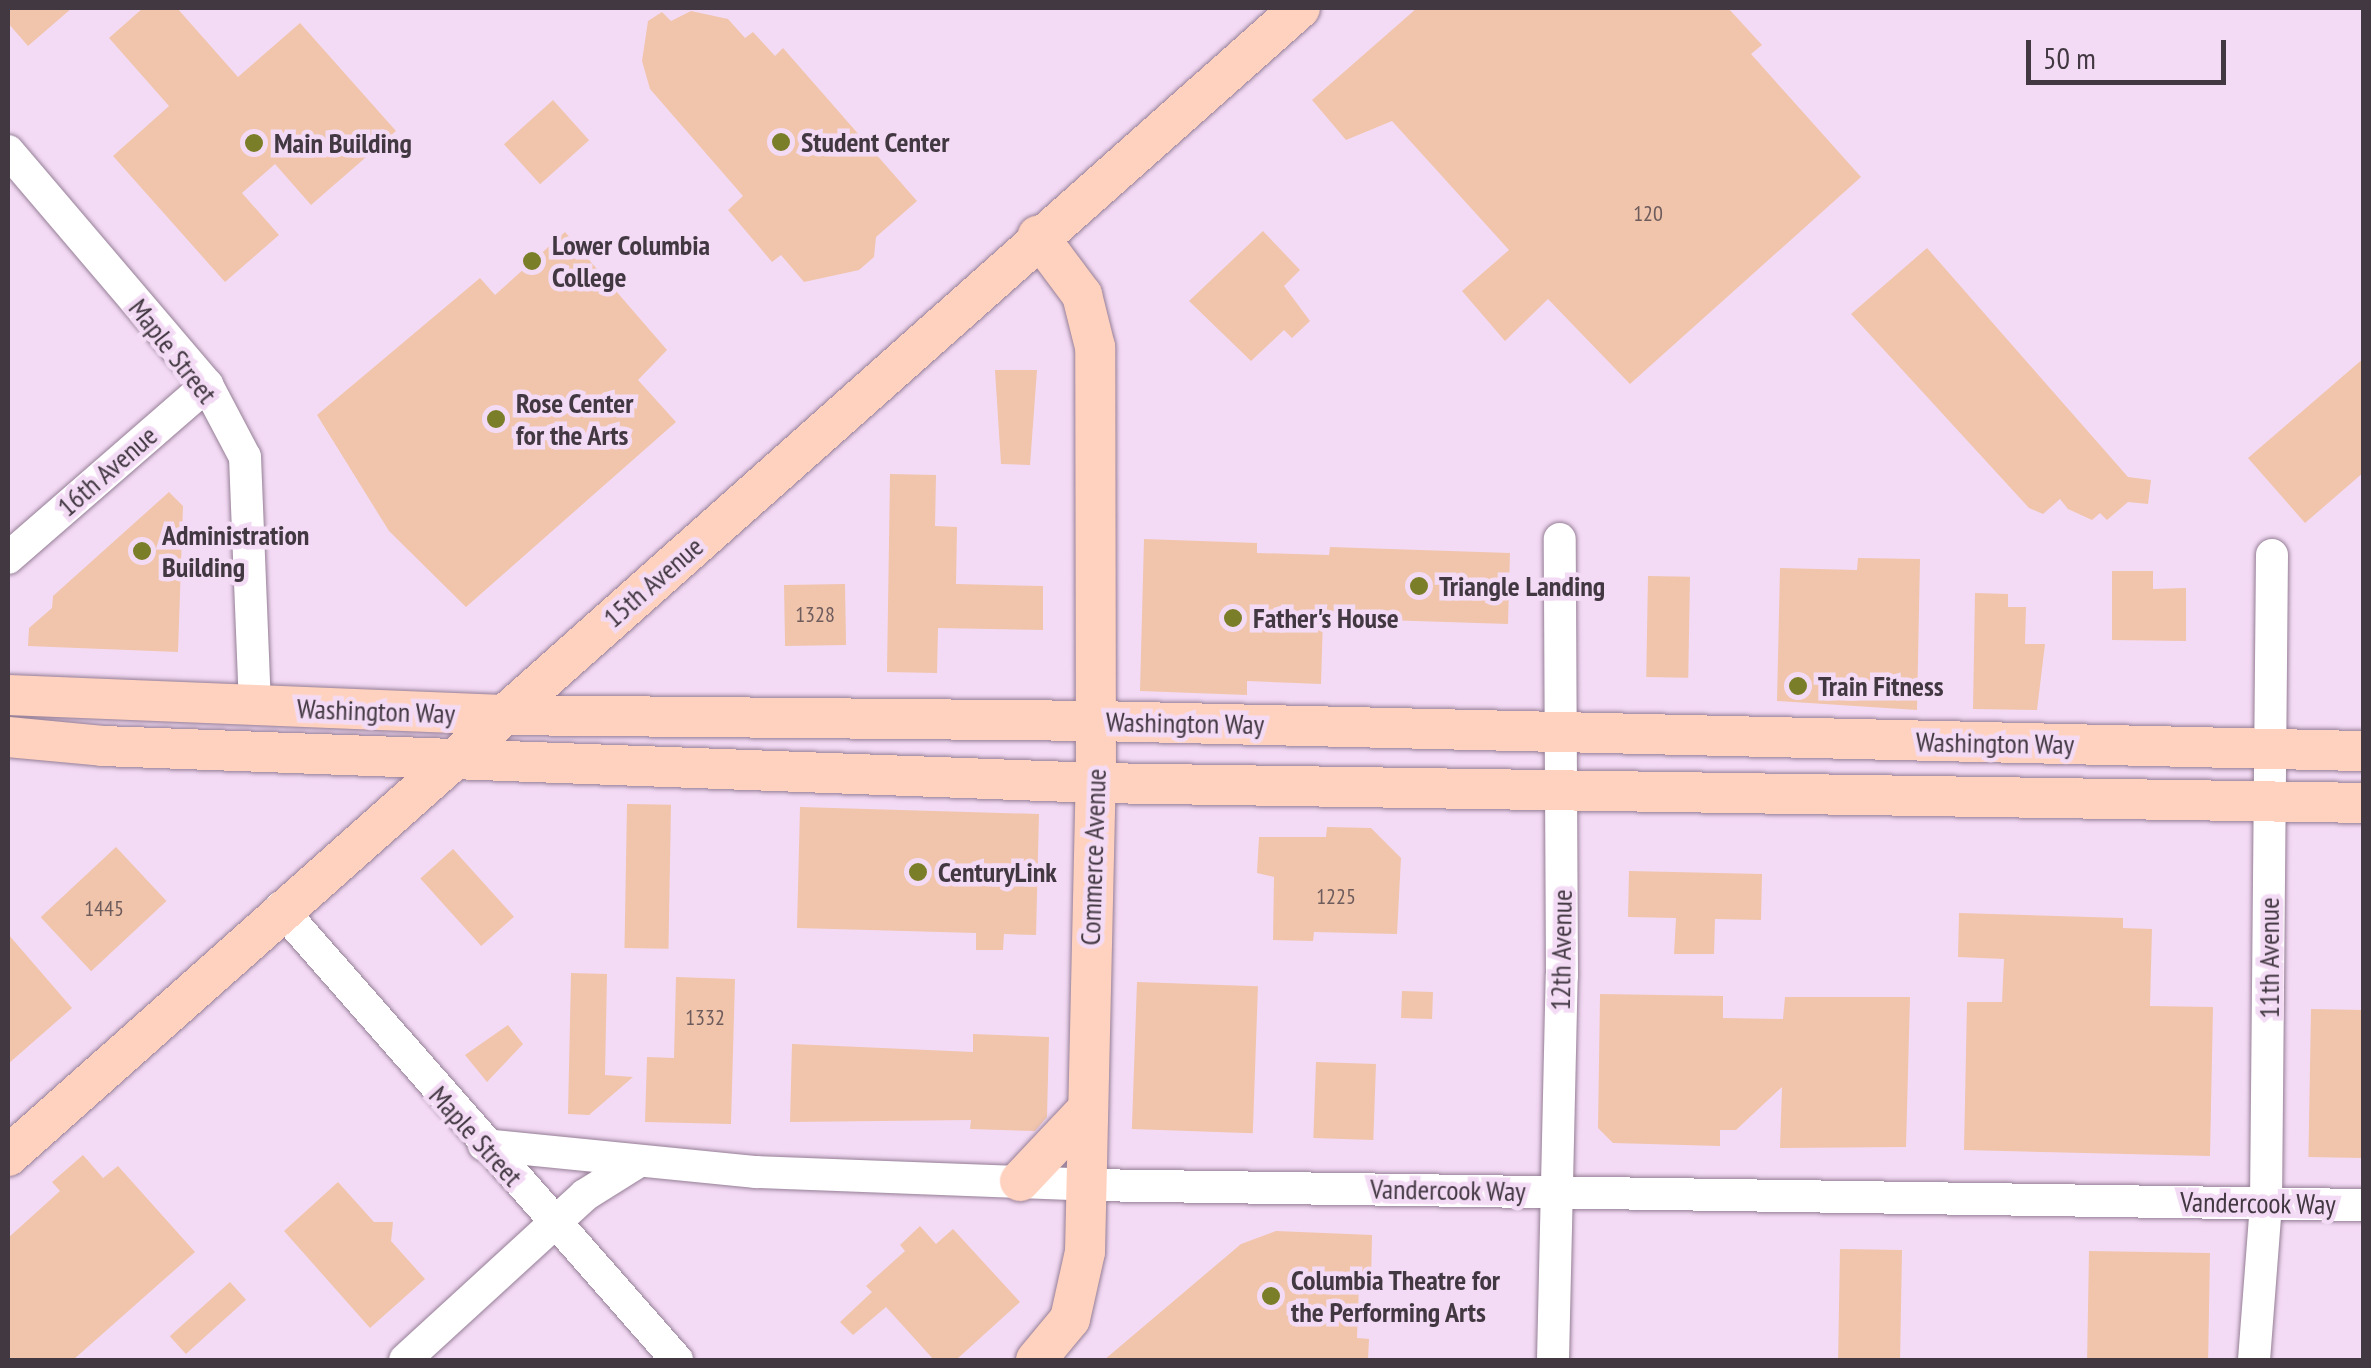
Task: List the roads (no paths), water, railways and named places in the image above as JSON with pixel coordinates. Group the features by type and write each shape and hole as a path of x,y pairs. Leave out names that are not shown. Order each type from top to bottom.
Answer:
{"main road":[{"name":"15th Avenue","path":"8,1156 280,908 634,601 1038,236 1300,8"},
{"name":"Commerce Avenue","path":"1036,1360 1070,1319 1080,1290 1088,1186 1084,1114 1096,783 1095,347 1082,296 1038,236"},
{"name":"Washington Way","path":"8,695 498,715 1096,721 2364,751"},
{"name":"Washington Way","path":"9,737 449,759 1096,783 2364,804"},
{"path":"1020,1181 1084,1114"}],"street":[{"name":"Maple Street","path":"8,151 206,385 244,457 255,708"},
{"name":"16th Avenue","path":"8,558 206,385"},
{"name":"12th Avenue","path":"1554,1360 1553,1191 1563,790 1560,538"},
{"name":"11th Avenue","path":"2254,1360 2266,1203 2266,749 2272,554"},
{"name":"Maple Street","path":"280,908 676,1360"},
{"name":"Vandercook Way","path":"484,1145 636,1163 1088,1186 2364,1206"},
{"path":"405,1360 554,1223 636,1163"}],"place":[{"name":"Student Center","path":"781,142"},
{"name":"Main Building","path":"254,143"},
{"name":"Lower Columbia College","path":"532,261"},
{"name":"Rose Center for the Arts","path":"496,419"},
{"name":"Administration Building","path":"142,551"},
{"name":"Triangle Landing","path":"1419,586"},
{"name":"Father's House","path":"1233,618"},
{"name":"Train Fitness","path":"1798,686"},
{"name":"CenturyLink","path":"918,872"},
{"name":"Columbia Theatre for the Performing Arts","path":"1271,1296"}]}
